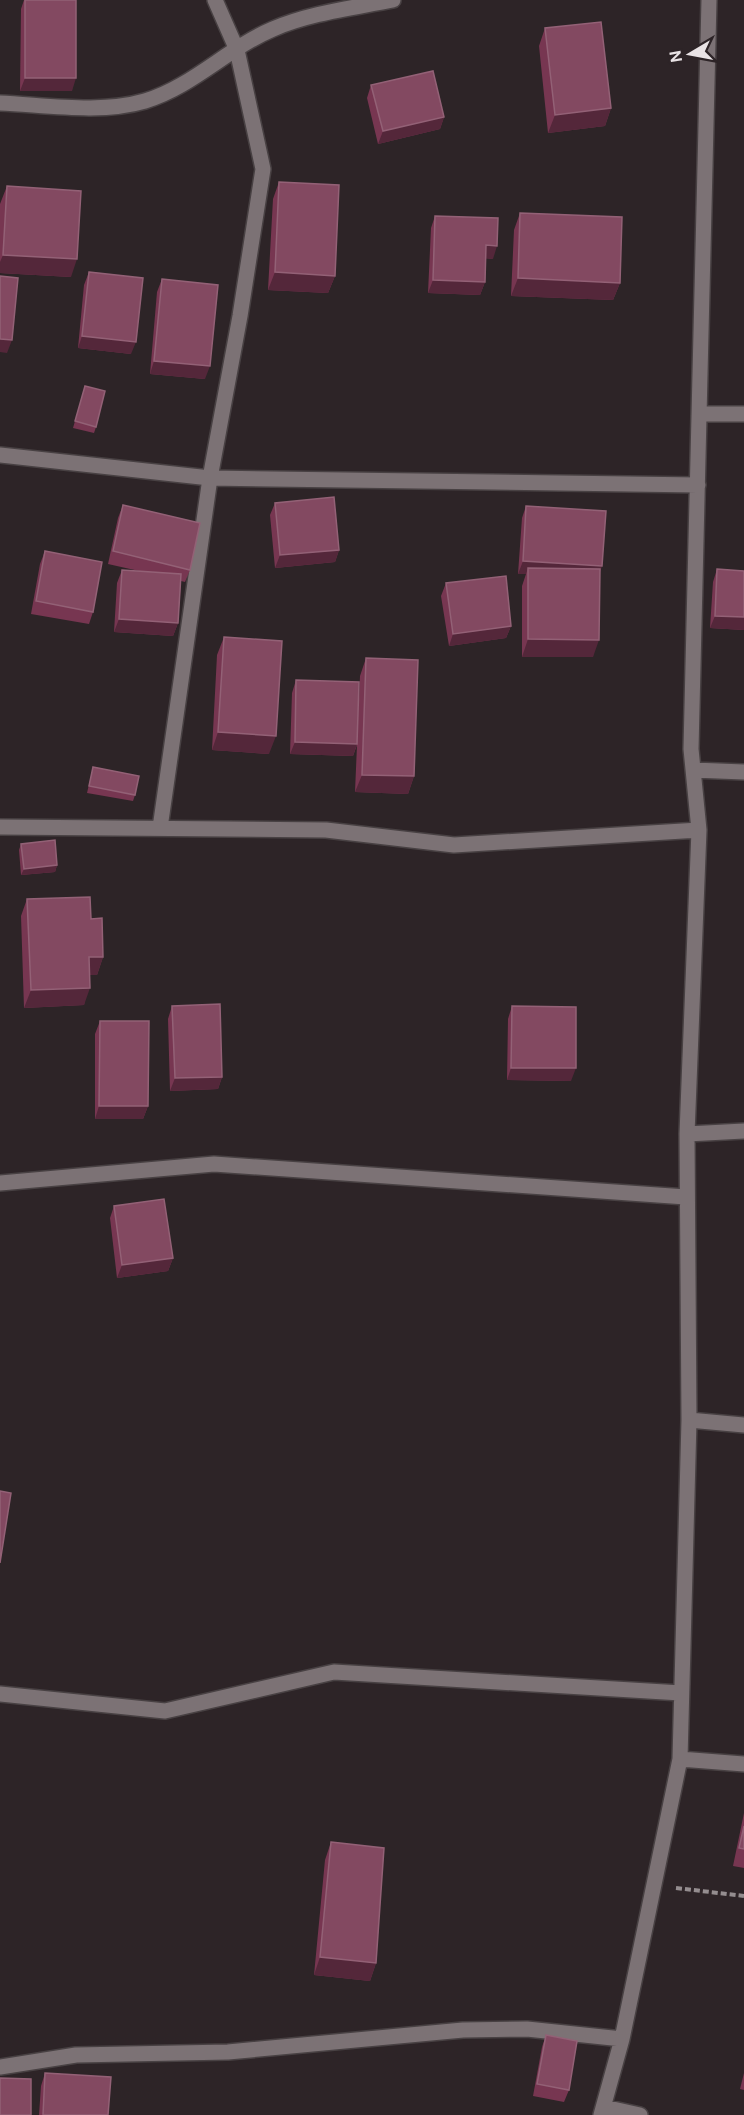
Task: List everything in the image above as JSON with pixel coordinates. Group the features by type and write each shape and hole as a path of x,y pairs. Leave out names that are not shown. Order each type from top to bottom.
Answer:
{"street":[{"path":"160,828 210,478 240,316 263,169 237,50 215,0"},
{"path":"0,104 114,108 147,100 179,86 273,29 318,15 393,0"},
{"path":"640,2115 603,2111 622,2039 680,1759 689,1420 687,1134 699,830 691,748 709,0"},
{"path":"699,414 744,414"},
{"path":"0,454 210,478 698,485"},
{"path":"693,770 744,772"},
{"path":"0,827 326,830 454,845 699,830"},
{"path":"687,1134 744,1131"},
{"path":"0,1183 214,1164 686,1197"},
{"path":"689,1420 744,1425"},
{"path":"0,1694 165,1710 334,1672 681,1693"},
{"path":"680,1759 744,1764"},
{"path":"0,2067 76,2055 228,2052 463,2030 527,2029 622,2039"}],"path":[{"path":"653,1886 744,1896"}],"building":[{"path":"25,0 76,0 76,78 25,78"},
{"path":"601,22 611,108 555,115 545,28"},
{"path":"433,71 444,117 383,131 371,85"},
{"path":"279,182 339,185 335,276 275,272"},
{"path":"7,186 81,191 77,259 3,255"},
{"path":"520,213 622,217 620,283 518,278"},
{"path":"435,216 498,218 497,246 486,245 485,282 433,280"},
{"path":"89,272 143,278 136,342 82,336"},
{"path":"0,276 18,278 12,340 0,339"},
{"path":"162,279 218,285 210,366 154,361"},
{"path":"85,386 105,391 96,427 75,421"},
{"path":"334,497 339,550 280,555 275,503"},
{"path":"123,505 200,523 190,570 113,551"},
{"path":"526,506 606,511 602,566 523,561"},
{"path":"45,551 102,562 93,612 36,601"},
{"path":"528,568 600,569 599,640 528,639"},
{"path":"717,569 744,571 744,617 715,616"},
{"path":"122,570 181,574 178,623 119,619"},
{"path":"506,576 511,626 453,634 446,583"},
{"path":"224,637 282,641 276,736 218,732"},
{"path":"366,658 418,660 414,776 362,775"},
{"path":"296,680 359,682 357,744 295,742"},
{"path":"93,767 139,776 135,795 89,786"},
{"path":"55,840 57,865 24,869 21,844"},
{"path":"90,897 91,919 102,918 103,957 89,957 90,988 31,990 27,899"},
{"path":"220,1004 222,1077 175,1078 172,1006"},
{"path":"512,1006 576,1007 576,1068 511,1068"},
{"path":"100,1021 149,1021 148,1106 99,1106"},
{"path":"164,1199 173,1258 122,1265 114,1206"},
{"path":"0,1491 11,1493 0,1563"},
{"path":"744,1826 744,1849 739,1848"},
{"path":"331,1842 384,1848 376,1963 320,1957"},
{"path":"546,2035 577,2041 569,2090 537,2084"},
{"path":"45,2073 111,2077 108,2115 43,2115"},
{"path":"0,2078 31,2079 31,2115 0,2115"}]}
